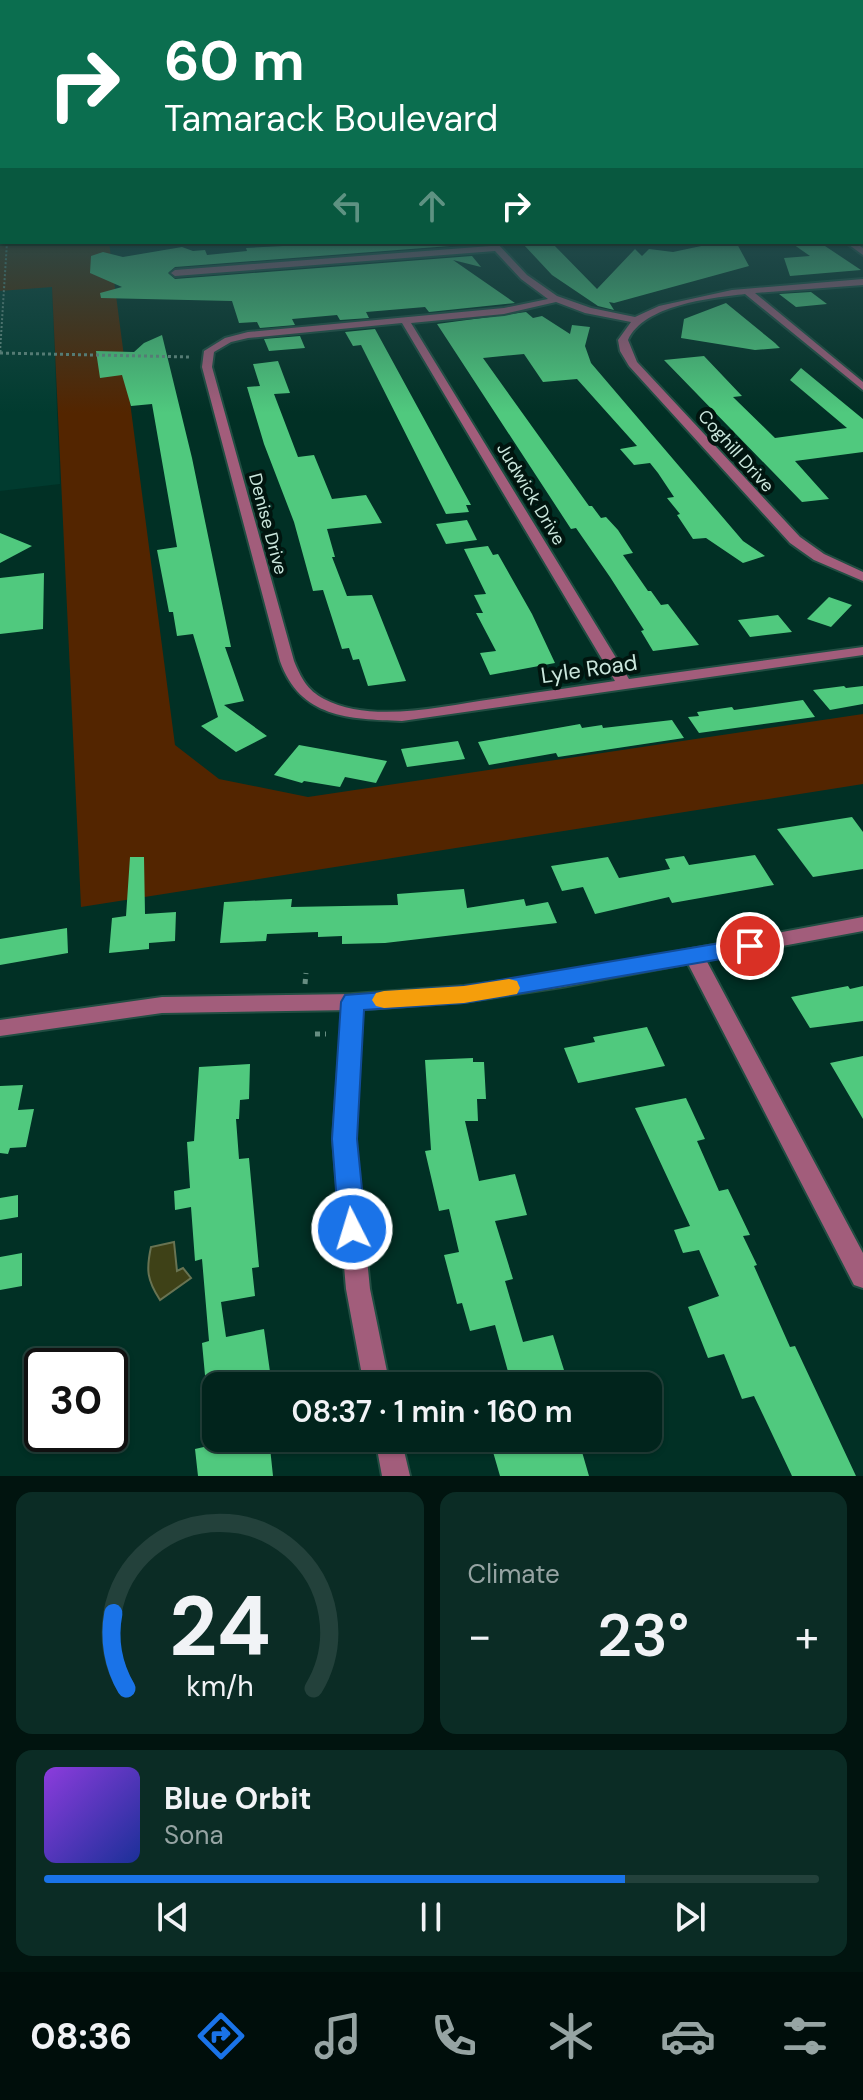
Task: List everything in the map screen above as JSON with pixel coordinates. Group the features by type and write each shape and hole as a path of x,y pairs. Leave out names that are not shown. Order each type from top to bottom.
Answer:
{"street":[{"path":"522,276 554,300 587,311 635,320 681,301 863,282"},
{"path":"748,292 863,387"},
{"path":"405,321 504,311 554,300"},
{"name":"Coghill Drive","path":"635,320 623,338 624,349 633,364 795,540 819,557 863,577"},
{"name":"Denise Drive","path":"322,704 297,684 287,661 206,357 217,345 248,335 405,321"},
{"name":"Judwick Drive","path":"405,321 625,686"},
{"name":"Lyle Road","path":"322,704 359,715 402,716 863,651"},
{"path":"0,1028 162,1005 353,1002 464,994 863,924"},
{"path":"694,956 863,1277"},
{"path":"353,1002 344,1139 358,1289 374,1372"},
{"path":"391,1452 396,1476"}],"path":[{"path":"2,292 0,353 190,357"},
{"path":"305,984 306,973"},
{"path":"315,1034 326,1034"}],"shaded area":[{"path":"0,276 51,276 60,484 0,491"},
{"path":"0,276 113,276 175,745 219,779 308,797 863,714 863,784 81,907 52,287 0,291"},
{"path":"174,1242 177,1271 183,1268 191,1278 160,1300 149,1275 151,1247"}],"building":[{"path":"97,276 171,276 175,279 215,276 476,276 515,303 429,312 425,307 366,312 369,318 340,320 337,315 292,319 295,325 260,328 257,322 239,323 232,301 101,298 100,293 122,287"},
{"path":"553,276 584,276 597,289 609,276 713,276 609,302 614,310 598,306"},
{"path":"811,292 827,304 796,307 779,294"},
{"path":"726,303 780,348 755,350 681,338 684,319"},
{"path":"526,312 533,318 542,316 570,334 572,325 590,327 585,346 591,363 743,541 765,556 743,563 706,538 693,539 677,515 680,514 667,498 674,497 658,473 650,463 634,465 620,449 637,446 577,379 543,382 524,354 483,358 589,506 618,530 633,553 623,555 648,591 661,605 668,604 699,645 653,651 641,631 644,630 610,577 576,528 571,529 437,324"},
{"path":"375,329 471,505 466,505 469,512 446,514 361,345 353,346 345,332"},
{"path":"162,335 192,458 231,647 225,647 244,701 224,705 267,736 236,752 201,726 218,717 193,634 177,636 173,612 169,612 157,550 177,547 152,404 131,406 122,375 100,378 96,351 134,352 144,343"},
{"path":"300,336 305,348 269,351 264,339"},
{"path":"704,356 742,396 733,397 775,438 847,428 790,380 801,368 863,419 863,452 795,461 829,499 802,502 664,360"},
{"path":"278,361 290,393 274,394 298,457 314,455 332,499 366,495 382,523 327,529 335,557 332,557 347,596 372,595 406,681 368,686 359,659 353,660 349,648 342,649 323,590 313,591 294,522 264,444 247,387 260,386 253,364"},
{"path":"467,520 477,540 446,544 436,524"},
{"path":"0,533 32,546 0,563"},
{"path":"488,546 493,555 498,554 555,663 490,675 480,653 496,651 476,613 483,613 474,595 486,594 464,549"},
{"path":"44,573 43,629 0,634 0,578"},
{"path":"829,597 852,605 831,627 807,619"},
{"path":"778,615 792,632 750,637 738,620"},
{"path":"863,686 863,704 830,710 813,690"},
{"path":"803,700 815,717 699,733 688,717 699,716 697,712"},
{"path":"672,720 684,738 558,757 556,753 489,765 478,742 580,724 582,728 602,725 603,728"},
{"path":"458,741 465,759 407,767 401,749"},
{"path":"299,745 387,761 376,783 345,777 340,787 302,783 274,775"},
{"path":"852,817 863,832 863,869 813,877 777,829"},
{"path":"755,855 774,885 672,903 669,897 595,914 583,887 562,891 551,866 608,857 619,878 670,869 665,859 684,856 689,865"},
{"path":"130,857 144,857 145,914 176,912 175,941 149,943 149,949 109,953 112,918 126,916"},
{"path":"464,889 467,908 524,899 526,906 548,902 557,923 385,943 342,944 342,936 318,937 318,932 267,934 266,941 220,943 224,902 292,899 291,907 398,905 397,894"},
{"path":"67,928 68,953 0,965 0,939"},
{"path":"848,986 850,989 863,986 863,1021 810,1028 791,997"},
{"path":"647,1027 665,1066 578,1083 564,1048 595,1042 593,1037"},
{"path":"863,1056 863,1119 830,1063"},
{"path":"473,1058 473,1062 484,1062 486,1099 477,1099 478,1121 465,1121 479,1181 515,1174 527,1215 495,1221 513,1279 505,1281 523,1342 553,1335 565,1372 508,1372 495,1325 470,1331 462,1303 457,1304 444,1255 459,1252 449,1209 439,1211 425,1151 431,1150 425,1060"},
{"path":"250,1064 249,1099 240,1100 239,1119 236,1119 239,1159 249,1158 259,1267 252,1268 255,1296 221,1302 226,1337 264,1329 270,1372 205,1372 202,1343 209,1341 202,1259 195,1261 191,1207 175,1210 174,1191 190,1188 187,1142 194,1141 199,1067"},
{"path":"23,1085 18,1110 34,1109 26,1147 10,1148 8,1154 0,1153 0,1086"},
{"path":"686,1098 705,1139 697,1141 719,1191 728,1189 750,1235 743,1236 757,1265 754,1266 790,1347 795,1346 856,1476 792,1476 754,1396 742,1399 724,1354 708,1358 688,1307 719,1296 699,1250 683,1253 674,1230 690,1226 635,1108"},
{"path":"18,1195 18,1217 0,1220 0,1198"},
{"path":"22,1253 22,1286 0,1290 0,1257"},
{"path":"202,1447 202,1452 270,1452 273,1476 198,1476 195,1449"},
{"path":"493,1452 582,1452 589,1476 500,1476"}],"slow traffic":[{"path":"384,1000 509,988"}],"route":[{"path":"352,1229 344,1139 353,1002 464,994 562,980 750,946"}]}
